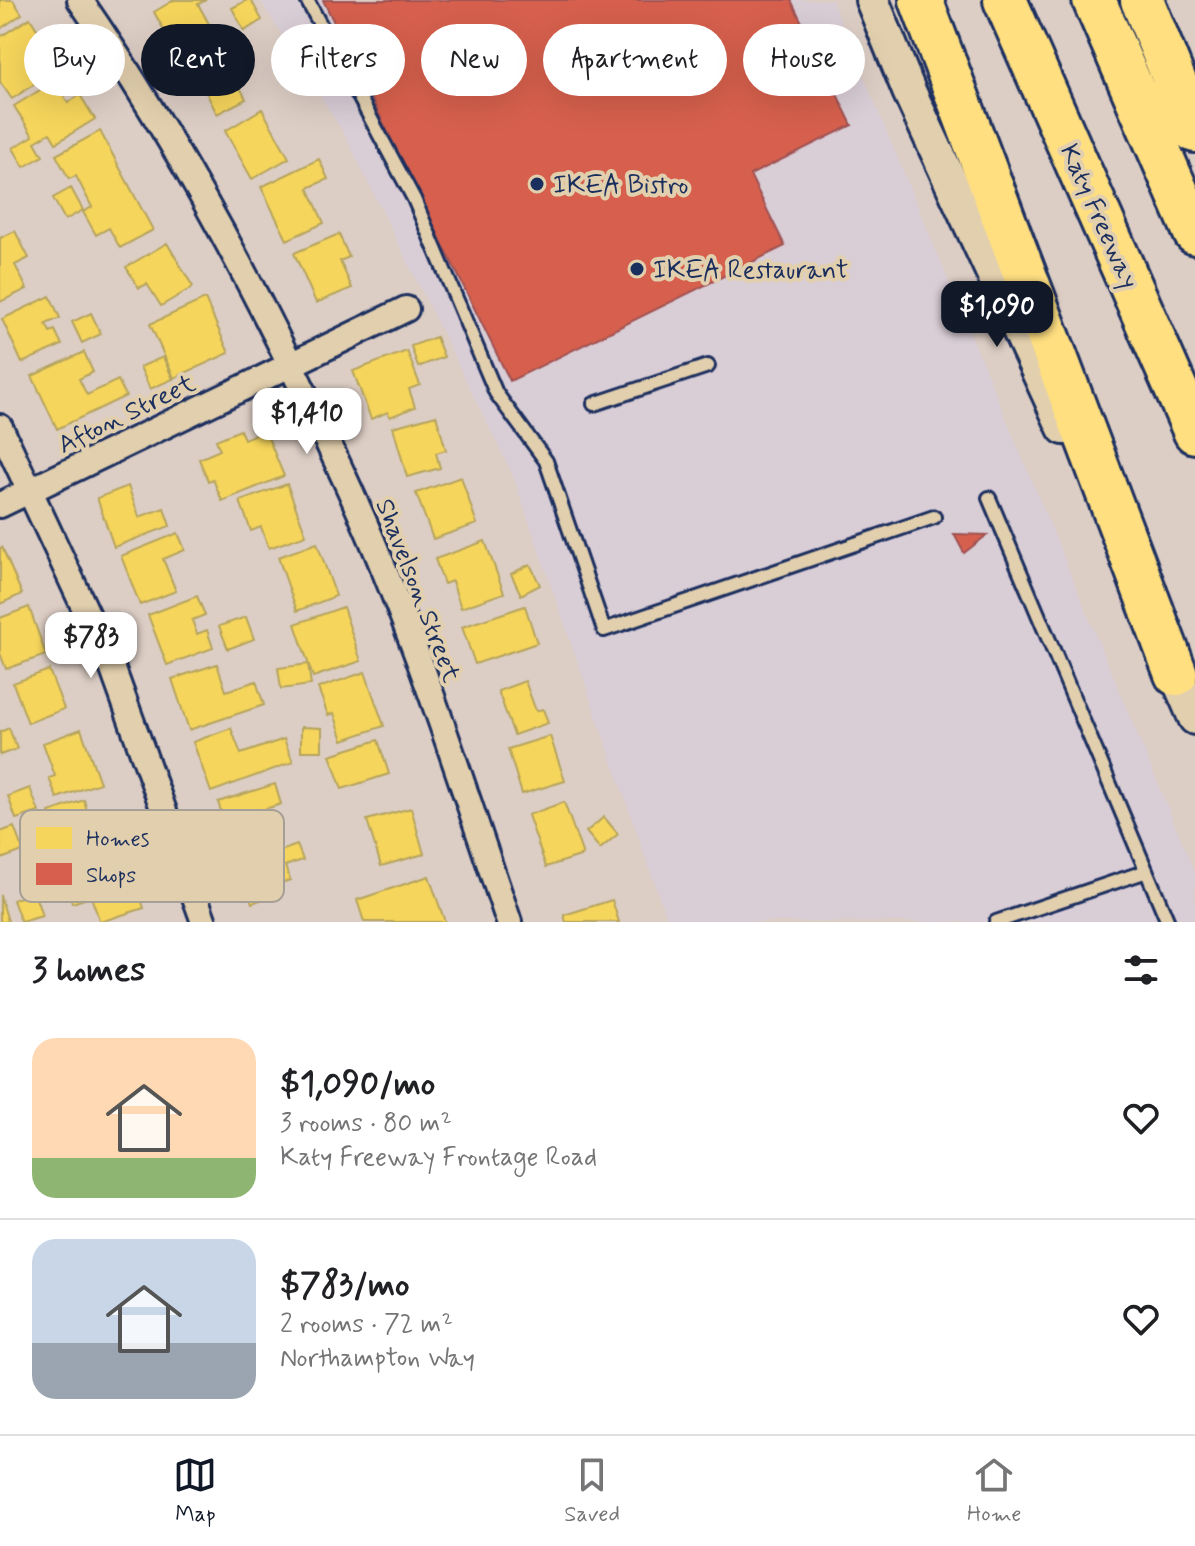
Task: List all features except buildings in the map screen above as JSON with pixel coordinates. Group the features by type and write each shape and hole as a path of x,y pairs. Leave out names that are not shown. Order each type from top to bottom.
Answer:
{"highway":[{"path":"921,0 1176,674"},
{"name":"Katy Freeway","path":"1005,0 1195,432"},
{"path":"1094,0 1195,233"},
{"path":"1142,0 1195,131"}],"main road":[{"path":"872,0 909,91 1195,718"}],"street":[{"name":"Shavelson Street","path":"80,0 133,78 216,218 344,476 401,616 509,922"},
{"name":"Afton Street","path":"0,505 406,309"},
{"path":"0,427 32,489 112,667 164,810"},
{"path":"197,902 204,922"}],"lane":[{"path":"307,0 414,199 496,393 546,461 604,630 934,517"},
{"path":"594,404 708,366"},
{"path":"989,498 1144,872 1168,922"},
{"path":"996,922 1144,872"}],"shaded area":[{"path":"260,0 832,0 842,24 743,24 743,96 865,96 865,79 1195,873 1195,922 668,922 513,476 344,134 320,96 405,96 405,24 275,24"}],"place":[{"name":"IKEA Bistro","path":"537,184"},
{"name":"IKEA Restaurant","path":"637,269"}]}
